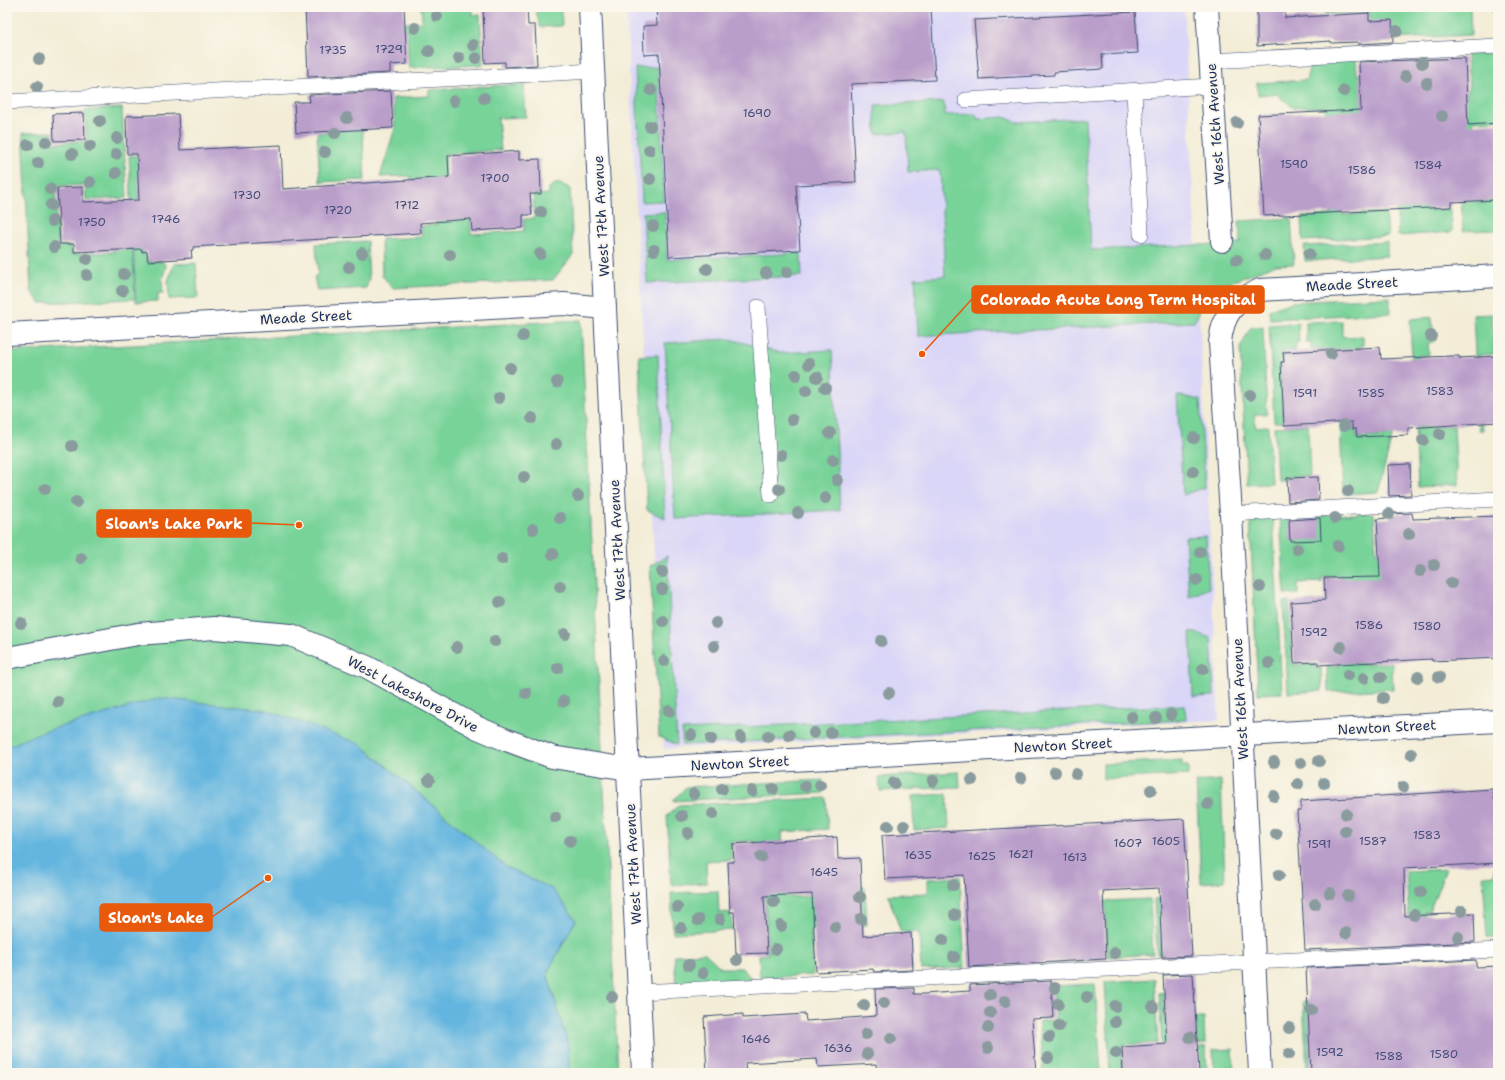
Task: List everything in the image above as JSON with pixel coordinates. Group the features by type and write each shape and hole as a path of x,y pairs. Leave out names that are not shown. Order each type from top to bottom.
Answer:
{"street":[{"name":"West 17th Avenue","path":"590,7 643,1073"},
{"name":"West 16th Avenue","path":"1207,7 1222,241"},
{"name":"Meade Street","path":"1223,324 1229,311 1237,302 1246,295 1260,290 1498,276"},
{"name":"Meade Street","path":"7,334 564,304 605,308"},
{"name":"West 16th Avenue","path":"1223,324 1220,342 1231,514 1260,1073"},
{"name":"West Lakeshore Drive","path":"7,658 138,634 214,628 291,635 367,667 478,728 498,736 552,757 628,769"},
{"name":"Newton Street","path":"628,769 1498,721"}],"lane":[{"path":"1210,61 1498,46"},
{"path":"7,102 594,71"},
{"path":"966,100 1212,86"},
{"path":"1134,91 1141,234"},
{"path":"758,307 771,495"},
{"path":"1231,514 1498,499"},
{"path":"639,992 1498,950"}],"shaded area":[{"path":"626,7 1184,7 1219,720 664,749"}],"green space":[{"path":"421,7 473,7 473,15 480,15 483,65 409,68 407,30 401,30 400,23 422,22"},
{"path":"535,7 561,7 562,26 540,27"},
{"path":"1325,7 1470,7 1471,35 1372,40 1370,12 1325,14"},
{"path":"1492,7 1498,7 1498,35 1494,35"},
{"path":"1498,53 1498,120 1473,121 1475,155 1459,113 1469,88 1467,55"},
{"path":"1356,59 1357,75 1365,75 1381,124 1337,127 1342,215 1386,212 1388,236 1303,241 1302,217 1331,215 1325,107 1294,108 1276,94 1258,95 1257,83 1306,80 1311,62"},
{"path":"658,67 664,201 642,202 635,68"},
{"path":"524,84 526,117 498,118 501,150 445,154 446,185 413,187 413,179 410,179 410,176 380,177 395,128 393,98 429,96 429,90"},
{"path":"1390,94 1429,210 1451,209 1452,232 1398,236"},
{"path":"361,96 365,180 320,182 317,133 326,133 324,98"},
{"path":"944,102 945,115 976,114 977,119 1004,117 1017,122 1085,118 1091,250 1240,243 1239,221 1291,218 1294,264 1275,265 1213,289 1194,322 918,336 915,278 945,276 940,170 908,172 906,132 876,134 875,105"},
{"path":"122,108 127,198 86,200 85,185 55,186 58,246 71,246 72,254 114,252 114,245 132,240 135,299 40,303 31,291 23,133 52,132 53,143 87,141 85,110"},
{"path":"162,155 156,187 138,188 141,253 145,253 147,262 162,261 166,266 162,281 163,293 158,293 158,301 136,302 129,156"},
{"path":"557,183 570,188 573,255 553,280 392,288 382,275 381,239 422,237 421,226 436,225 434,198 470,217 471,234 524,231 524,219 535,218 533,195 549,194 549,188"},
{"path":"1478,195 1479,202 1498,201 1498,230 1463,231 1461,196"},
{"path":"665,212 667,260 801,253 802,276 647,283 643,213"},
{"path":"367,241 369,280 366,288 317,291 314,277 318,274 316,244"},
{"path":"1387,242 1387,256 1305,261 1304,246"},
{"path":"196,263 198,298 169,299 168,281 174,264"},
{"path":"1390,297 1390,313 1270,319 1269,310 1291,302"},
{"path":"1492,314 1494,354 1479,355 1483,430 1479,430 1473,315"},
{"path":"1432,317 1434,342 1428,343 1429,355 1416,356 1419,428 1454,426 1457,485 1418,487 1410,319"},
{"path":"581,320 618,1073 569,1073 568,1045 547,973 576,920 552,889 506,867 360,744 160,698 39,733 7,747 7,352"},
{"path":"1342,321 1342,337 1363,336 1363,346 1359,346 1359,359 1323,361 1323,349 1311,349 1311,342 1306,342 1306,322"},
{"path":"1298,323 1299,342 1296,342 1296,350 1282,351 1283,361 1280,362 1283,422 1274,422 1269,325"},
{"path":"1251,327 1263,327 1267,414 1255,414 1255,427 1268,426 1271,483 1247,484 1240,348"},
{"path":"730,339 781,353 832,350 840,510 675,519 665,343"},
{"path":"658,355 665,518 647,510 639,356"},
{"path":"1177,395 1200,400 1205,487 1183,495"},
{"path":"1352,421 1352,430 1356,430 1357,438 1386,436 1391,427 1392,437 1378,492 1343,494 1340,422"},
{"path":"1308,425 1310,476 1286,477 1286,480 1277,480 1274,427"},
{"path":"1374,513 1376,552 1380,552 1381,577 1341,594 1340,576 1322,577 1322,582 1298,583 1298,594 1285,595 1280,518"},
{"path":"1250,519 1273,519 1282,693 1258,694"},
{"path":"1206,536 1209,588 1189,597 1185,537"},
{"path":"667,556 677,745 659,737 650,566"},
{"path":"1335,597 1353,664 1392,663 1393,689 1328,692 1327,667 1339,666"},
{"path":"1289,601 1292,665 1316,664 1316,668 1321,668 1322,691 1288,693 1283,602"},
{"path":"1190,631 1211,638 1214,696 1193,697"},
{"path":"1185,705 1186,720 682,745 682,730"},
{"path":"1182,760 1182,766 1188,766 1188,775 1103,779 1103,764"},
{"path":"959,772 960,787 880,791 879,777"},
{"path":"823,780 823,793 673,801 686,787"},
{"path":"1221,780 1225,881 1201,883 1196,782"},
{"path":"947,794 949,828 914,830 912,796"},
{"path":"826,798 828,829 782,832 786,897 811,896 811,890 865,887 867,925 811,928 813,975 760,978 759,955 768,954 763,859 756,860 755,841 731,842 732,860 706,861 707,883 671,885 667,816 679,805"},
{"path":"1446,869 1429,912 1424,912 1424,924 1410,936 1406,871"},
{"path":"1494,869 1498,869 1498,938 1487,938 1483,876 1494,875"},
{"path":"960,877 965,968 921,970 919,932 901,932 888,895 928,893 928,879"},
{"path":"718,891 719,913 728,912 729,915 731,915 732,930 673,933 671,893"},
{"path":"1182,897 1183,923 1159,925 1161,954 1157,954 1154,899"},
{"path":"1150,899 1153,954 1108,957 1105,901"},
{"path":"705,953 721,968 742,968 753,980 676,985 674,955"},
{"path":"1154,979 1158,1043 1121,1045 1122,1073 1110,1073 1105,982"},
{"path":"1095,984 1101,1073 1043,1073 1039,1021 1055,1020 1053,986"},
{"path":"1163,992 1165,1022 1204,1018 1205,1044 1178,1046 1173,1043 1162,1044 1159,993"},
{"path":"1343,999 1345,1028 1308,1030 1310,1073 1307,1073 1303,1001"},
{"path":"1206,1047 1207,1073 1201,1073 1200,1048"},
{"path":"1233,1049 1234,1073 1214,1073 1213,1050"}],"water":[{"path":"160,698 267,710 360,744 506,867 552,889 576,920 547,973 568,1045 569,1073 7,1073 7,747 39,733"}],"building":[{"path":"305,7 404,7 407,64 390,65 390,73 308,77"},
{"path":"483,7 527,7 528,25 535,25 537,65 505,67 505,62 485,63"},
{"path":"656,7 931,7 935,80 851,84 856,182 796,185 800,250 669,257 659,54 644,55 643,26 657,25"},
{"path":"1257,7 1285,7 1285,18 1369,13 1369,21 1392,20 1393,42 1358,44 1358,42 1331,43 1331,41 1257,46"},
{"path":"1135,12 1138,53 1102,55 1103,69 1054,72 1054,75 979,79 974,20"},
{"path":"1465,58 1468,125 1498,123 1498,200 1451,202 1451,207 1264,216 1258,115 1361,110 1359,62"},
{"path":"391,91 393,128 296,133 294,102 310,102 309,95"},
{"path":"84,113 85,140 54,141 53,114"},
{"path":"178,114 180,150 281,145 283,189 449,177 448,156 519,151 519,160 540,159 541,194 530,194 532,215 523,215 523,228 472,231 471,219 420,223 421,233 193,247 193,250 191,250 192,258 148,261 147,251 142,252 142,249 74,252 74,244 60,244 57,188 83,187 83,202 139,200 137,154 127,154 126,116"},
{"path":"1380,347 1381,359 1451,356 1459,356 1459,358 1498,356 1498,422 1408,428 1408,435 1357,437 1356,429 1352,429 1352,422 1284,426 1281,362 1284,362 1283,352"},
{"path":"1410,464 1411,495 1389,496 1388,465"},
{"path":"1318,477 1319,500 1288,502 1287,478"},
{"path":"1412,513 1413,519 1498,516 1498,658 1432,661 1432,659 1318,665 1318,662 1294,663 1291,602 1325,600 1324,578 1380,577 1377,519 1390,518 1390,514"},
{"path":"1320,518 1321,540 1290,541 1289,520"},
{"path":"1493,789 1494,799 1498,799 1498,863 1404,868 1405,916 1474,913 1475,942 1305,950 1297,811 1301,811 1301,801"},
{"path":"1184,819 1192,956 1162,957 1159,888 1103,891 1106,959 969,967 964,875 885,879 882,835"},
{"path":"837,837 838,859 860,858 863,936 911,933 913,970 874,972 873,969 816,972 812,894 764,896 767,953 736,954 734,912 730,912 728,862 734,862 733,844"},
{"path":"1476,960 1476,967 1498,966 1498,1073 1311,1073 1306,968"},
{"path":"1193,974 1199,1073 1123,1073 1122,1047 1167,1044 1163,975"},
{"path":"1051,981 1053,1018 1032,1019 1036,1073 877,1073 876,1064 818,1067 817,1059 745,1063 746,1073 707,1073 704,1017 743,1014 743,1018 805,1014 806,1021 876,1016 875,989 914,988 914,994 923,994 970,991 970,985"}],"place":[{"name":"Colorado Acute Long Term Hospital","path":"922,354"},
{"name":"Sloan's Lake Park","path":"299,525"},
{"name":"Sloan's Lake","path":"268,878"}]}
